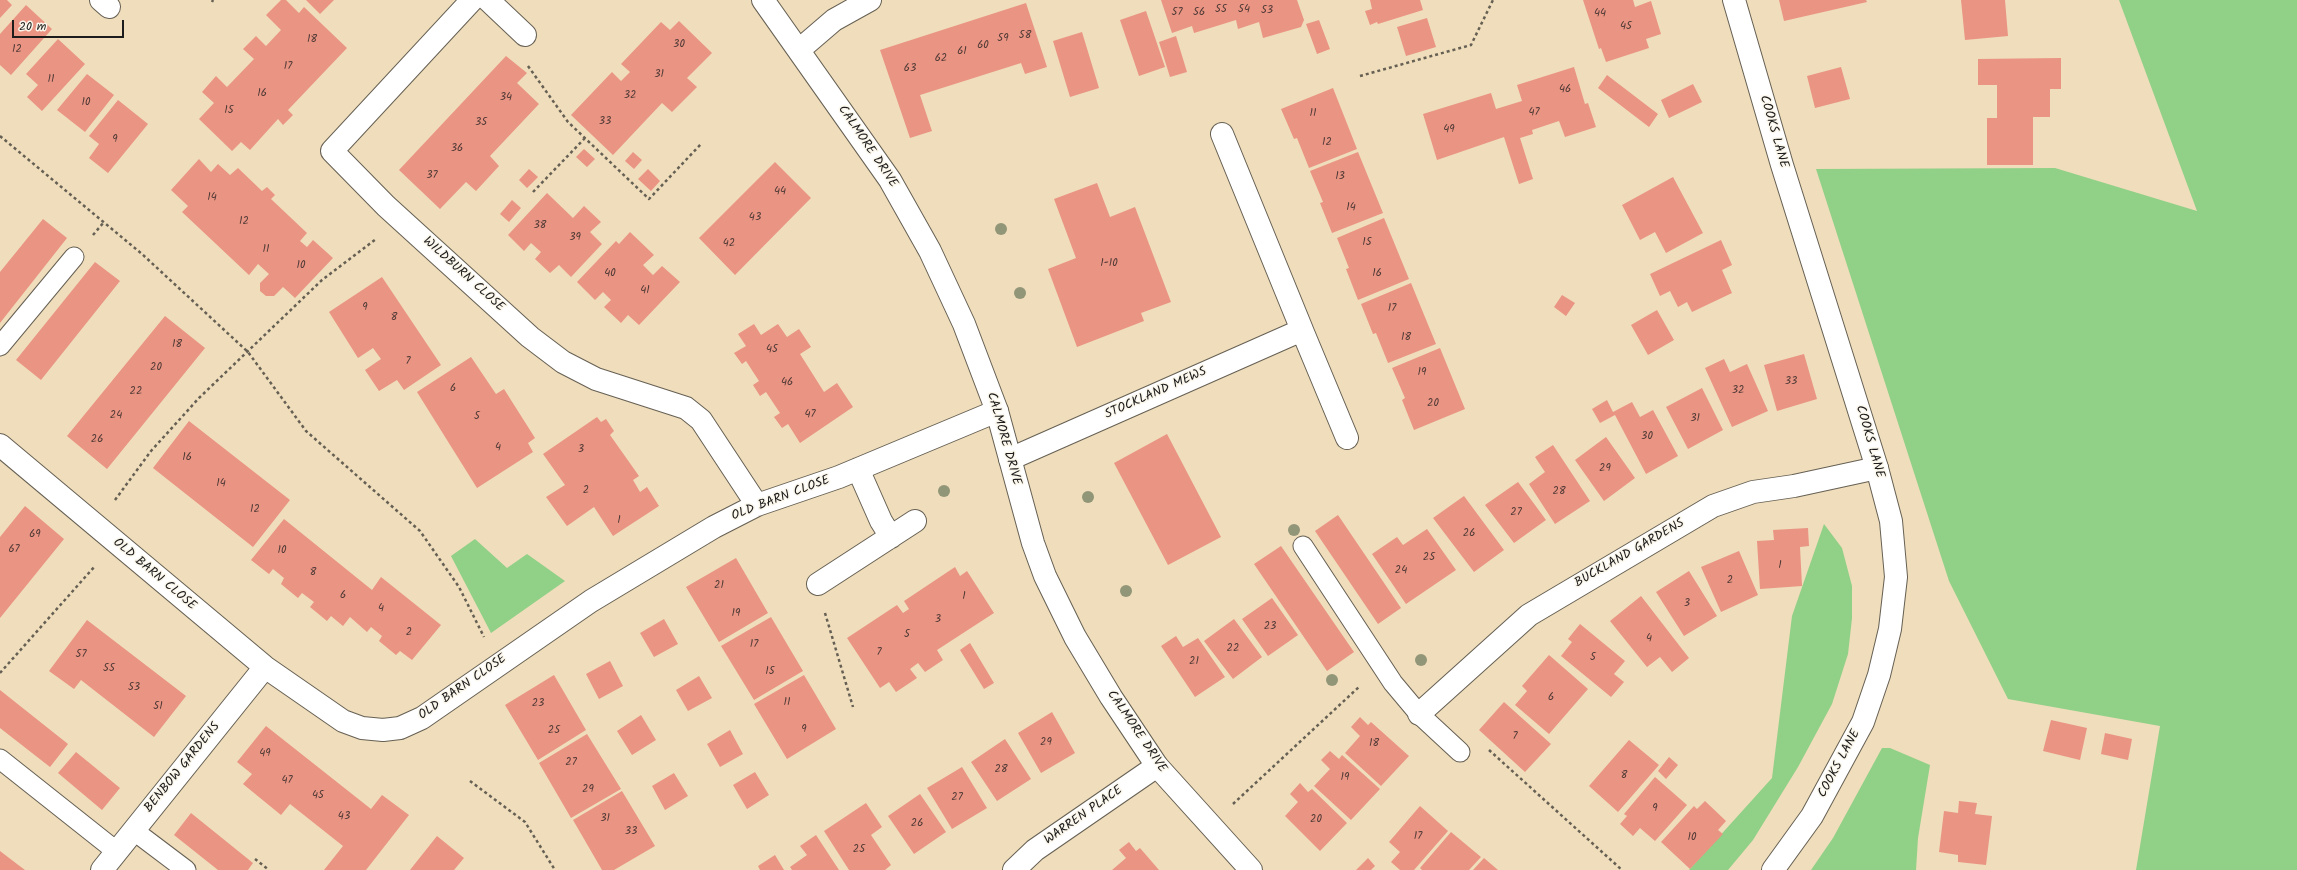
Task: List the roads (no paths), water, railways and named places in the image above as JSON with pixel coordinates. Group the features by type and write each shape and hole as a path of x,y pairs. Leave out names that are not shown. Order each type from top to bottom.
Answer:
{"street":[{"name":"WILDBURN CLOSE","path":"472,0 332,151 403,221 530,337 562,362 596,379 686,408 701,420 757,506"},
{"path":"488,0 525,35"},
{"name":"CALMORE DRIVE","path":"763,0 890,180 930,251 964,324 997,411 1033,543 1045,576 1075,637 1111,697 1157,766 1209,826 1251,870"},
{"path":"799,50 834,20 870,0"},
{"name":"COOKS LANE","path":"1734,0 1782,165 1877,468 1891,521 1896,577 1890,629 1879,675 1863,722 1812,816 1773,870"},
{"path":"1222,134 1347,438"},
{"name":"STOCKLAND MEWS","path":"1010,458 1302,330"},
{"name":"OLD BARN CLOSE","path":"0,445 96,527 265,667 343,721 362,728 382,730 400,728 422,718 497,664 643,568 714,526 757,506 858,469 997,411"},
{"name":"BUCKLAND GARDENS","path":"1420,714 1529,615 1713,506 1753,492 1794,486 1877,468"},
{"path":"858,469 880,521 891,537"},
{"path":"818,584 915,522"},
{"name":"BENBOW GARDENS","path":"102,870 265,667"},
{"name":"WARREN PLACE","path":"1014,870 1035,850 1157,766"}],"lane":[{"path":"0,346 74,257"},
{"path":"1304,546 1393,684 1420,714 1460,752"},
{"path":"0,759 116,851"},
{"path":"133,830 186,870"}]}
